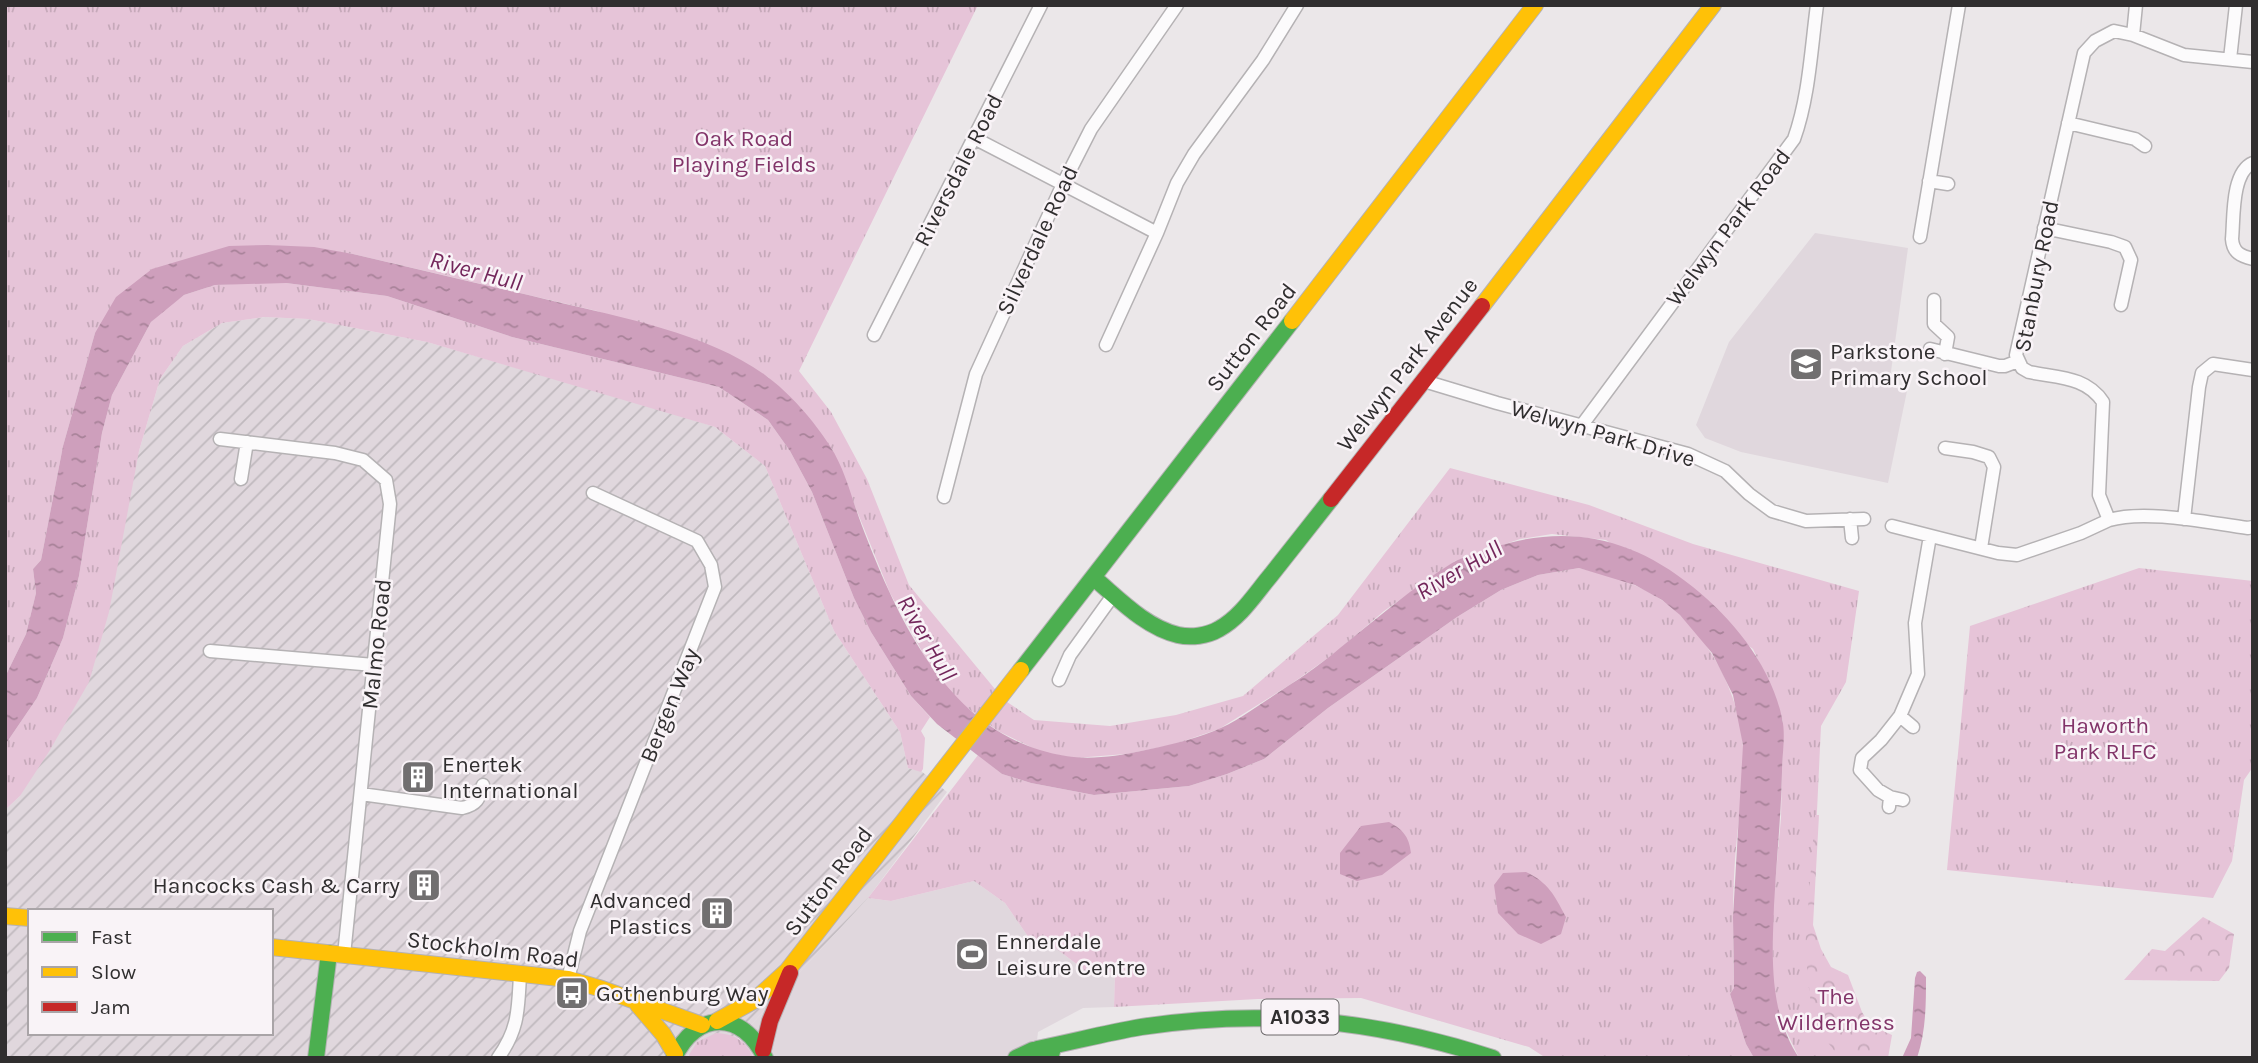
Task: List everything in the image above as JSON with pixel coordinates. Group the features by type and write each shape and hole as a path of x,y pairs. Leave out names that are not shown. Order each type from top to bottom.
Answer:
{"main road":[{"name":"Sutton Road","path":"674,1056 690,1032 734,1015 793,967 839,902 1094,578 1535,5"},
{"name":"Welwyn Park Avenue","path":"1094,578 1159,629 1181,637 1213,633 1229,622 1246,606 1424,381 1713,5"},
{"path":"5,916 28,918"},
{"name":"Stockholm Road","path":"273,947 568,979 604,988 636,1002 709,1023 731,1023 744,1028 755,1038 764,1054"},
{"path":"316,1058 336,954"},
{"path":"764,1054 770,1021 793,967"},
{"path":"636,1002 663,1034 674,1056"},
{"name":"A1033","path":"1037,1049 1156,1025 1201,1020 1293,1017 1390,1028 1493,1058"},
{"path":"1080,1058 1104,1036"},
{"path":"1016,1058 1028,1050 1037,1049 1046,1050 1059,1058"}],"street":[{"name":"Riversdale Road","path":"874,335 1041,5"},
{"name":"Silverdale Road","path":"944,497 976,374 1063,184 1091,129 1177,5"},
{"path":"1106,345 1177,183 1194,154 1263,60 1297,5"},
{"name":"Welwyn Park Road","path":"1582,425 1794,139 1801,120 1817,5"},
{"path":"1920,237 1959,5"},
{"path":"2133,35 2136,5"},
{"path":"2230,59 2236,5"},
{"name":"Stanbury Road","path":"2109,520 2099,495 2103,402 2096,392 2077,380 2029,372 2016,355 2084,53 2095,41 2114,31 2133,35 2185,55 2253,62"},
{"path":"2068,123 2135,139 2145,146"},
{"path":"974,138 1157,233"},
{"path":"2253,163 2242,171 2238,181 2232,240 2233,248 2240,255 2253,259"},
{"path":"1929,181 1948,184"},
{"path":"2044,228 2125,247 2131,260 2126,299"},
{"path":"1934,300 1934,324 1948,337 1945,354"},
{"path":"1930,349 1999,366 2018,361"},
{"path":"2184,519 2202,373 2213,364 2253,370"},
{"name":"Welwyn Park Drive","path":"1424,381 1497,404 1688,454 1725,471 1772,511 1806,521 1864,519"},
{"name":"Malmo Road","path":"220,439 335,453 363,460 386,480 390,504 361,793 336,954"},
{"path":"242,479 247,442"},
{"path":"1944,448 1989,457 1994,467 1981,548"},
{"name":"Bergen Way","path":"568,979 580,930 715,587 711,565 697,541 593,493"},
{"path":"1892,526 1998,553 2017,555 2123,515 2253,527"},
{"path":"1850,519 1852,538"},
{"path":"1894,801 1878,790 1860,770 1862,758 1900,716 1918,674 1915,623 1926,582 1930,537"},
{"path":"1059,680 1070,655 1114,594"},
{"path":"210,651 374,665"},
{"path":"1900,716 1913,727"},
{"path":"361,793 462,808 472,806 480,799 483,785"},
{"path":"498,1058 517,1023 520,975"}],"shaded area":[{"name":"Parkstone Primary School","path":"1815,233 1908,248 1889,386 1907,391 1888,483 1741,452 1705,438 1696,425 1729,342"},
{"path":"265,317 308,319 427,342 715,427 765,466 834,631 900,732 908,768 921,771 947,792 868,898 739,1038 688,1055 687,1058 5,1058 5,810 20,796 139,451 160,379 183,346 222,323"},
{"path":"974,881 1005,903 1035,943 1041,937 1087,972 1115,972 1114,1007 1083,1008 1038,1032 1035,1058 754,1058 739,1038 868,898 891,901"}],"green space":[{"name":"Oak Road Playing Fields","path":"5,5 978,5 799,371 831,412 867,479 909,585 1004,700 1034,720 1110,726 1176,715 1243,696 1338,615 1450,468 1589,505 1693,544 1859,591 1846,682 1821,726 1811,939 1857,1058 1799,1058 1779,1016 1772,979 1773,906 1781,818 1783,721 1753,649 1606,540 1552,534 1520,539 1455,561 1384,611 1335,653 1219,729 1172,745 1126,754 1075,758 1041,752 998,731 962,704 935,675 890,593 832,449 797,405 768,377 597,311 353,254 268,245 95,333 63,446 41,560 33,569 36,593 26,634 5,677"},
{"path":"286,283 387,296 512,337 719,387 768,420 790,451 812,492 854,598 871,632 911,696 930,717 921,731 925,738 921,772 908,768 900,732 834,631 765,466 715,427 427,342 308,319 264,317 222,323 183,346 160,379 139,451 109,612 89,682 20,796 5,810 5,745 37,698 63,638 79,576 102,433 112,395 151,322 166,308 184,295 215,285"},
{"path":"1579,568 1633,584 1663,601 1694,629 1707,646 1728,685 1741,727 1743,747 1734,875 1734,988 1730,994 1746,1044 1754,1058 1546,1058 1529,1047 1361,998 1258,999 1114,1007 1115,972 1087,972 1041,937 1036,943 1029,938 1005,903 974,881 891,901 868,898 978,755 1002,774 1031,783 1094,795 1189,786 1264,759 1328,708 1457,617 1501,590 1538,575"},
{"name":"Haworth Park RLFC","path":"2139,568 2253,581 2253,767 2244,780 2232,861 2213,898 1947,870 1970,626"},
{"name":"The Wilderness","path":"1815,815 1819,815 1813,925 1821,949 1831,967 1848,975 1870,1025 1892,1035 1888,1058 1840,1058 1812,1016 1805,948"},
{"path":"2203,917 2234,934 2229,968 2219,981 2124,980 2152,949 2165,951"},
{"path":"716,1033 739,1040 754,1058 687,1058 697,1042"}],"water":[{"name":"River Hull","path":"229,246 314,247 353,254 635,321 718,348 765,375 801,408 836,456 893,600 935,671 961,701 991,727 1026,745 1066,756 1094,757 1132,753 1187,740 1221,728 1306,674 1423,582 1467,556 1519,540 1572,536 1597,539 1646,556 1693,587 1723,614 1760,662 1777,699 1784,738 1773,966 1776,998 1784,1028 1799,1058 1754,1058 1746,1044 1730,994 1734,988 1733,917 1743,745 1733,695 1712,653 1680,615 1662,600 1635,585 1579,568 1538,575 1501,590 1457,617 1328,708 1264,759 1227,774 1189,786 1094,795 1031,783 1002,774 937,724 911,696 871,632 854,598 812,492 790,451 768,420 719,387 512,337 387,296 286,283 215,285 184,295 151,322 112,395 102,433 79,576 63,638 37,698 5,745 5,677 26,634 36,593 33,569 41,560 63,446 95,333 116,297 152,269"},
{"path":"1389,822 1404,834 1411,853 1382,875 1357,881 1340,874 1340,853 1361,826"},
{"path":"1526,872 1546,885 1566,917 1561,934 1541,944 1518,934 1498,913 1494,885 1503,873"},
{"path":"1920,971 1926,977 1922,1038 1917,1058 1902,1058 1911,1038 1915,978"}],"traffic: fast":[{"path":"1021,670 1292,321"},
{"path":"1094,578 1154,626 1183,636 1209,633 1227,624 1241,612 1331,499"},
{"path":"316,1058 329,953"},
{"path":"1037,1049 1141,1027 1186,1021 1275,1018 1362,1026 1406,1034 1493,1058"},
{"path":"674,1058 683,1042 694,1031 707,1024 720,1022 732,1024 745,1031 756,1042 765,1058"},
{"path":"1016,1058 1033,1050 1052,1052"}],"traffic: slow":[{"path":"1292,321 1535,5"},
{"path":"1482,306 1713,5"},
{"path":"717,1021 755,1000 787,971 1021,670"},
{"path":"5,916 28,918"},
{"path":"273,947 568,979 702,1025"},
{"path":"638,1005 663,1034 675,1054"}],"traffic: jam":[{"path":"1331,499 1482,306"},
{"path":"763,1050 770,1021 790,973"}],"place":[{"name":"Parkstone Primary School","path":"1806,364"},
{"name":"Enertek International","path":"418,777"},
{"name":"Hancocks Cash & Carry","path":"424,885"},
{"name":"Advanced Plastics","path":"717,913"},
{"name":"Ennerdale Leisure Centre","path":"972,954"},
{"name":"Gothenburg Way","path":"572,993"}]}
